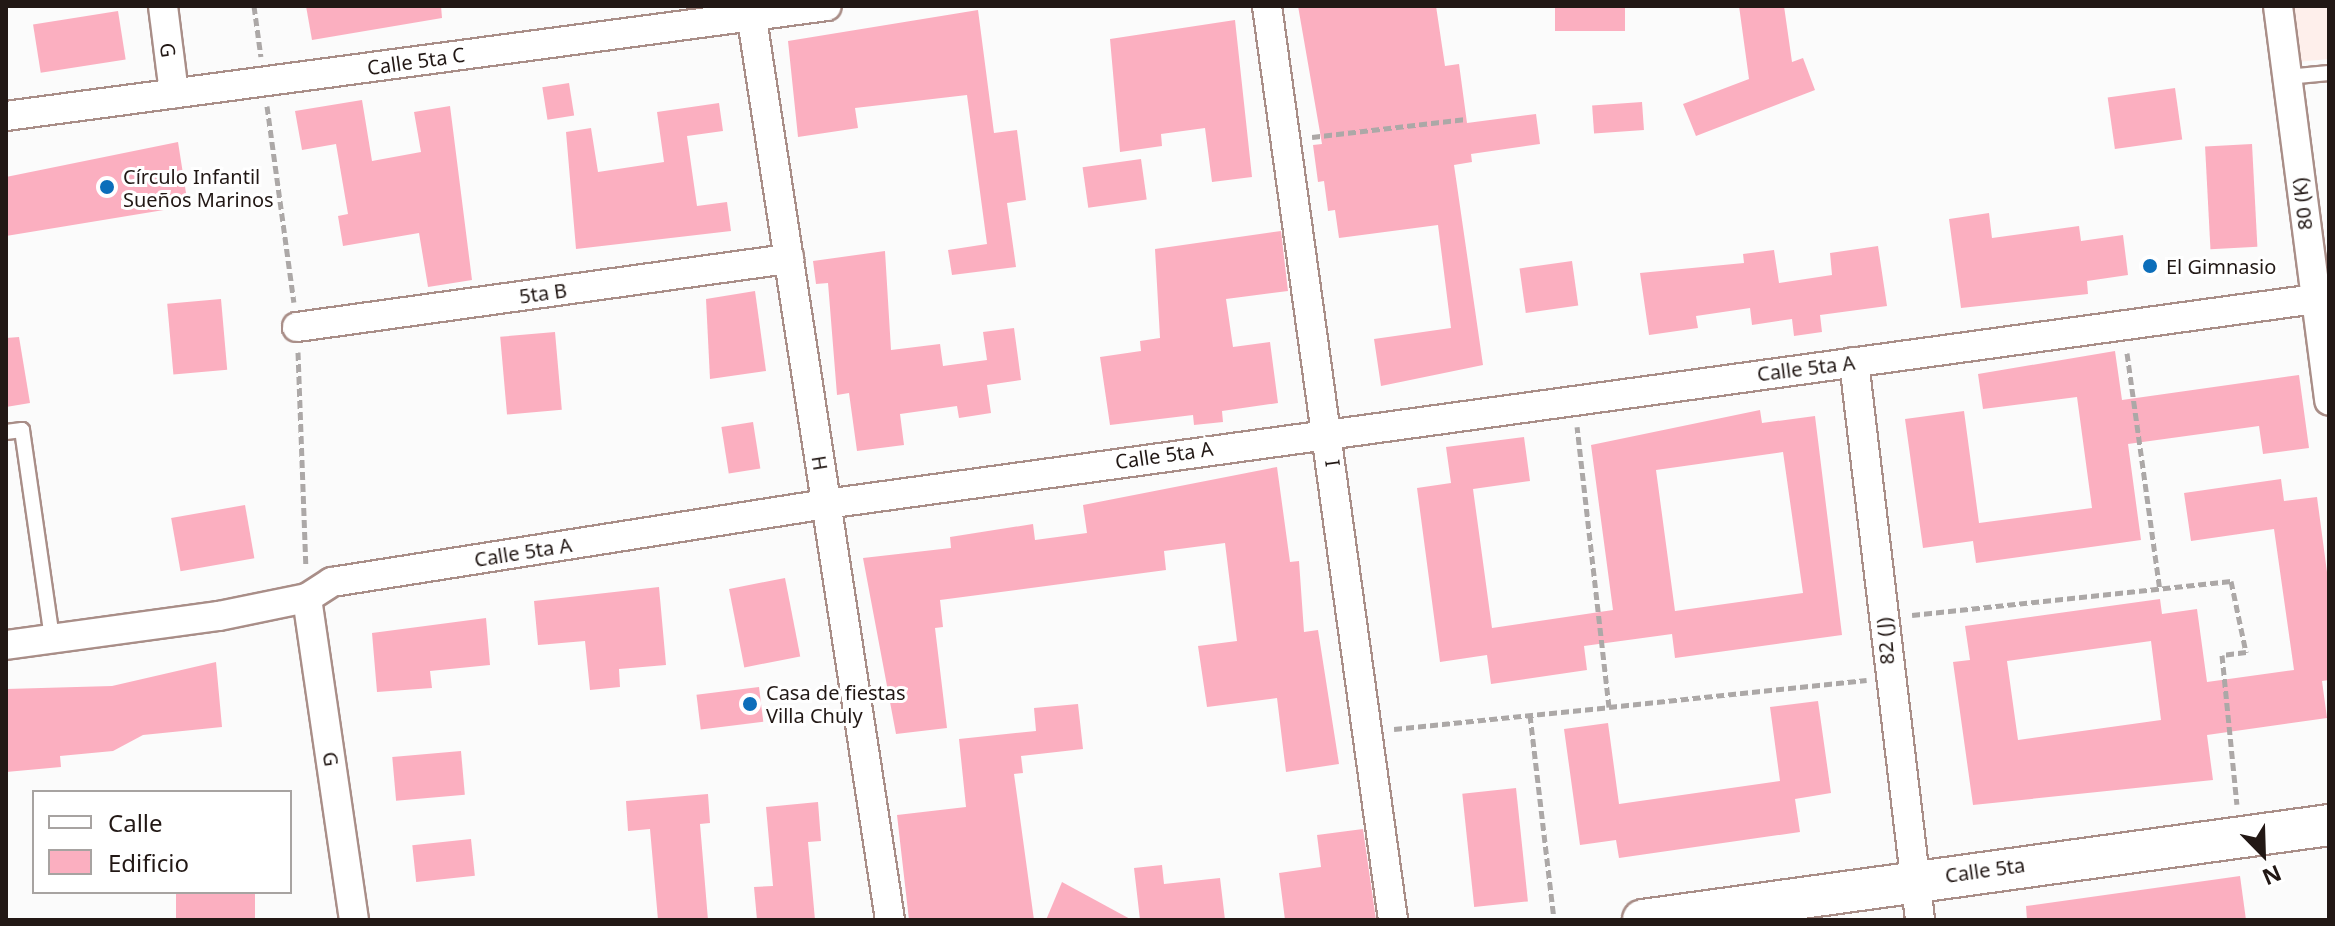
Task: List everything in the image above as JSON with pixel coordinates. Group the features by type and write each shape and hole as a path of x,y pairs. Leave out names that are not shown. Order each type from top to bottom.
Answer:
{"street":[{"name":"G","path":"163,6 174,93"},
{"name":"Calle 5ta C","path":"6,116 751,11 827,6"},
{"name":"I","path":"1267,6 1329,431 1393,920"},
{"name":"80 (K)","path":"2278,6 2321,296 2329,401"},
{"name":"H","path":"751,11 890,920"},
{"name":"5ta B","path":"297,327 789,259"},
{"name":"Calle 5ta A","path":"6,645 307,598 332,582 826,504 1329,431 1854,362 2321,296"},
{"name":"82 (J)","path":"1854,362 1884,618 1888,678 1920,920"},
{"name":"G","path":"307,598 354,920"},
{"name":"Calle 5ta","path":"1643,920 2329,825"}],"lane":[{"path":"2287,77 2329,73"},
{"path":"6,432 22,430 52,639"}],"path":[{"path":"254,6 264,81"},
{"path":"1286,141 1466,119"},
{"path":"2123,322 2160,590"},
{"path":"1573,398 1609,707"},
{"path":"1884,618 2231,581 2246,652 2222,655 2241,836"},
{"path":"1369,732 1888,678"},
{"path":"1530,715 1554,920"}],"shaded area":[{"path":"2292,6 2329,6 2329,59 2297,62"}],"building":[{"path":"306,6 441,6 442,18 312,40"},
{"path":"1298,6 1436,6 1445,66 1459,64 1467,123 1536,114 1540,144 1471,154 1472,162 1454,165 1483,365 1381,386 1374,339 1451,328 1438,225 1339,238 1335,210 1328,211 1324,181 1318,182 1313,145 1322,144"},
{"path":"1555,6 1625,6 1625,31 1555,31"},
{"path":"1739,6 1784,6 1792,62 1803,58 1815,90 1696,136 1683,104 1749,79"},
{"path":"978,10 994,133 1017,130 1026,200 1007,203 1016,267 952,275 948,250 987,244 967,95 855,108 858,128 798,137 788,41"},
{"path":"118,11 126,59 41,73 33,24"},
{"path":"1235,20 1252,177 1212,182 1205,128 1161,134 1162,146 1120,152 1110,39"},
{"path":"569,83 574,116 547,120 542,87"},
{"path":"2175,88 2182,139 2115,149 2108,97"},
{"path":"362,100 372,161 421,152 414,112 450,106 472,280 428,287 419,233 343,246 338,216 348,214 336,144 302,150 295,111"},
{"path":"1642,102 1644,130 1594,133 1592,105"},
{"path":"719,103 723,131 687,136 697,206 727,202 731,231 576,249 566,132 591,128 598,172 664,162 657,112"},
{"name":"Círculo Infantil Sueños Marinos","path":"178,142 188,206 6,236 6,177"},
{"path":"2252,144 2257,247 2210,249 2205,146"},
{"path":"1141,159 1147,200 1088,208 1083,167"},
{"path":"1989,213 1992,238 2079,226 2081,241 2123,235 2128,275 2087,281 2088,294 1961,308 1949,219"},
{"path":"1281,231 1288,291 1226,299 1233,347 1270,342 1278,403 1222,411 1223,422 1194,425 1193,415 1110,425 1100,357 1141,351 1140,341 1160,338 1155,249"},
{"path":"1878,246 1887,306 1820,315 1822,332 1794,336 1792,319 1752,325 1750,308 1696,316 1698,328 1649,335 1640,273 1744,263 1743,254 1774,250 1779,283 1832,275 1830,253"},
{"path":"885,251 891,350 940,344 943,366 987,360 983,332 1014,328 1021,380 987,385 991,413 959,418 957,406 900,414 904,445 857,451 849,393 837,395 828,283 816,284 813,261"},
{"path":"1572,261 1578,306 1526,313 1520,268"},
{"path":"755,291 766,371 710,379 706,299"},
{"path":"221,299 227,370 173,374 167,304"},
{"path":"555,332 562,410 507,414 500,337"},
{"path":"19,337 30,403 6,407 6,338"},
{"path":"2115,351 2122,400 2299,375 2309,448 2263,454 2259,426 2128,444 2141,540 1976,563 1973,541 1923,548 1905,419 1964,411 1979,523 2092,508 2077,397 1983,409 1978,374"},
{"path":"1760,410 1762,423 1815,416 1842,635 1675,658 1672,634 1584,646 1587,670 1491,684 1487,655 1440,662 1417,488 1451,483 1446,447 1524,437 1530,481 1473,489 1492,628 1613,610 1591,445","holes":["1783,452 1803,593 1675,611 1656,470"]},
{"path":"753,422 760,468 729,473 721,427"},
{"path":"1277,467 1290,562 1299,561 1304,632 1318,630 1339,764 1286,772 1277,698 1207,707 1198,646 1237,641 1225,543 1164,551 1166,570 940,600 943,627 935,628 947,728 896,734 863,558 951,548 950,537 1033,524 1035,540 1087,533 1083,505"},
{"path":"2281,479 2284,501 2317,497 2329,587 2329,680 2322,681 2327,718 2207,735 2213,780 1973,805 1953,662 1970,660 1965,626 2160,599 2162,614 2197,609 2207,682 2294,670 2274,529 2191,541 2184,493","holes":["2151,641 2161,720 2018,740 2007,661"]},
{"path":"245,505 254,558 181,571 171,518"},
{"path":"785,578 800,657 744,667 729,589"},
{"path":"659,587 666,665 619,669 620,687 590,690 585,641 538,645 534,601"},
{"path":"486,618 490,665 430,671 432,688 377,692 372,633"},
{"path":"216,662 222,727 143,735 113,751 60,756 61,767 6,772 6,689 112,686"},
{"path":"759,687 763,722 701,729 696,695"},
{"path":"1818,701 1831,793 1795,799 1800,832 1619,858 1616,840 1580,845 1564,729 1608,723 1619,804 1780,781 1770,707"},
{"path":"1078,704 1083,749 1021,756 1023,773 1014,774 1034,920 909,920 897,815 966,807 959,739 1036,731 1034,708"},
{"path":"461,751 465,795 396,801 392,757"},
{"path":"1516,788 1528,901 1474,907 1462,794"},
{"path":"708,794 710,823 700,824 708,920 658,920 650,829 628,831 626,801"},
{"path":"818,802 821,841 808,842 815,920 757,920 754,887 773,886 766,807"},
{"path":"1363,829 1376,920 1285,920 1279,873 1321,867 1317,835"},
{"path":"471,839 475,876 416,882 412,845"},
{"path":"1162,865 1164,884 1220,878 1225,920 1140,920 1134,868"},
{"path":"2240,876 2246,920 2027,920 2026,906"},
{"path":"1062,882 1132,920 1046,920"},
{"path":"176,894 255,894 255,920 176,920"}],"place":[{"name":"Círculo Infantil Sueños Marinos","path":"107,187"},
{"name":"El Gimnasio","path":"2150,266"},
{"name":"Casa de fiestas Villa Chuly","path":"750,704"}]}
